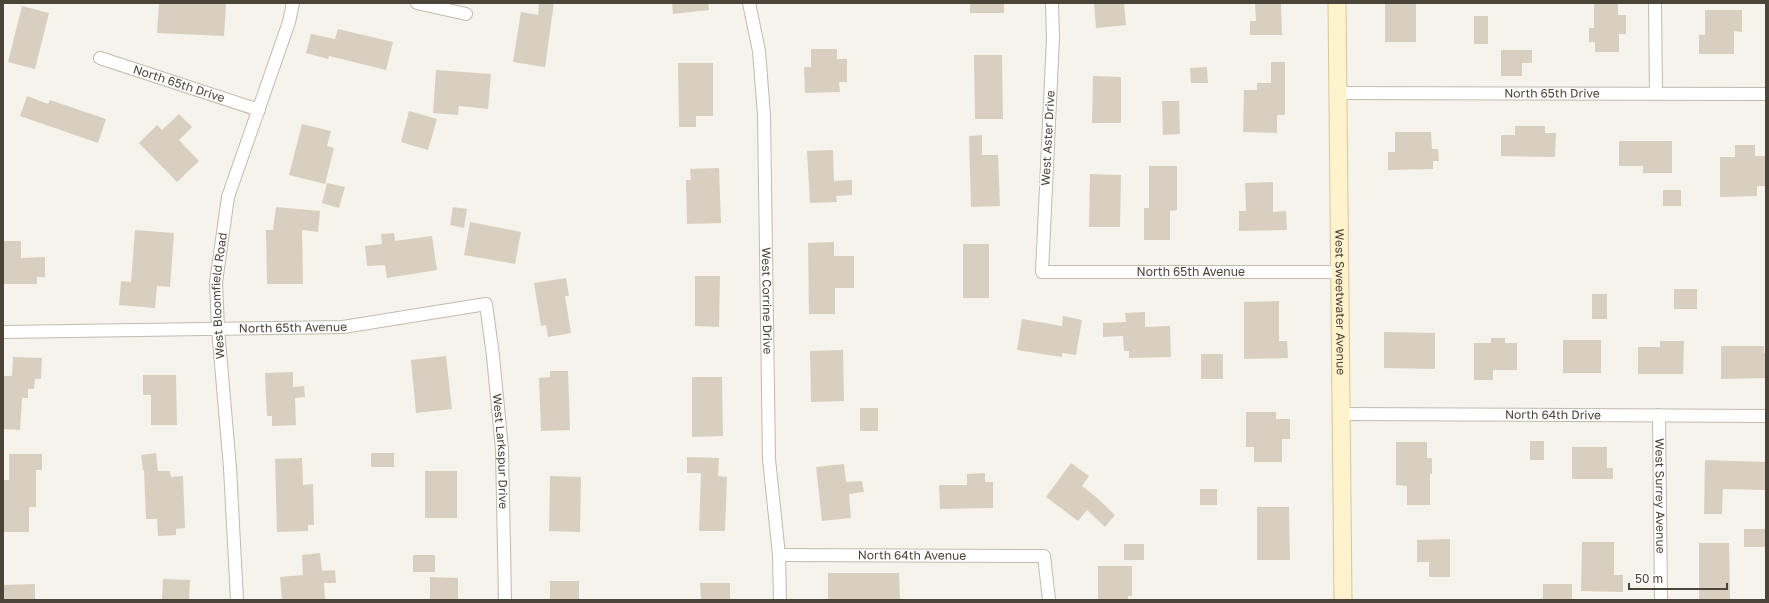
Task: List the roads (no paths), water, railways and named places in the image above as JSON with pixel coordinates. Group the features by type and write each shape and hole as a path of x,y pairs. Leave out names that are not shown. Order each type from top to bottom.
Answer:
{"street":[{"name":"West Bloomfield Road","path":"237,600 230,468 218,329 216,282 228,196 289,22 293,3"},
{"path":"418,3 466,14"},
{"name":"West Corrine Drive","path":"749,3 759,51 764,115 769,459 779,555 780,600"},
{"name":"West Aster Drive","path":"1042,272 1053,46 1052,3"},
{"name":"West Sweetwater Avenue","path":"1337,3 1343,600"},
{"path":"1655,3 1656,93"},
{"name":"North 65th Drive","path":"100,58 259,110"},
{"name":"North 65th Drive","path":"1338,94 1766,94"},
{"name":"North 65th Avenue","path":"1042,272 1339,272"},
{"name":"North 65th Avenue","path":"3,332 343,327 486,304"},
{"name":"West Larkspur Drive","path":"486,304 493,356 502,449 505,600"},
{"name":"North 64th Drive","path":"1340,414 1766,416"},
{"name":"West Surrey Avenue","path":"1660,415 1661,600"},
{"name":"North 64th Avenue","path":"779,555 1044,556 1049,600"}]}
